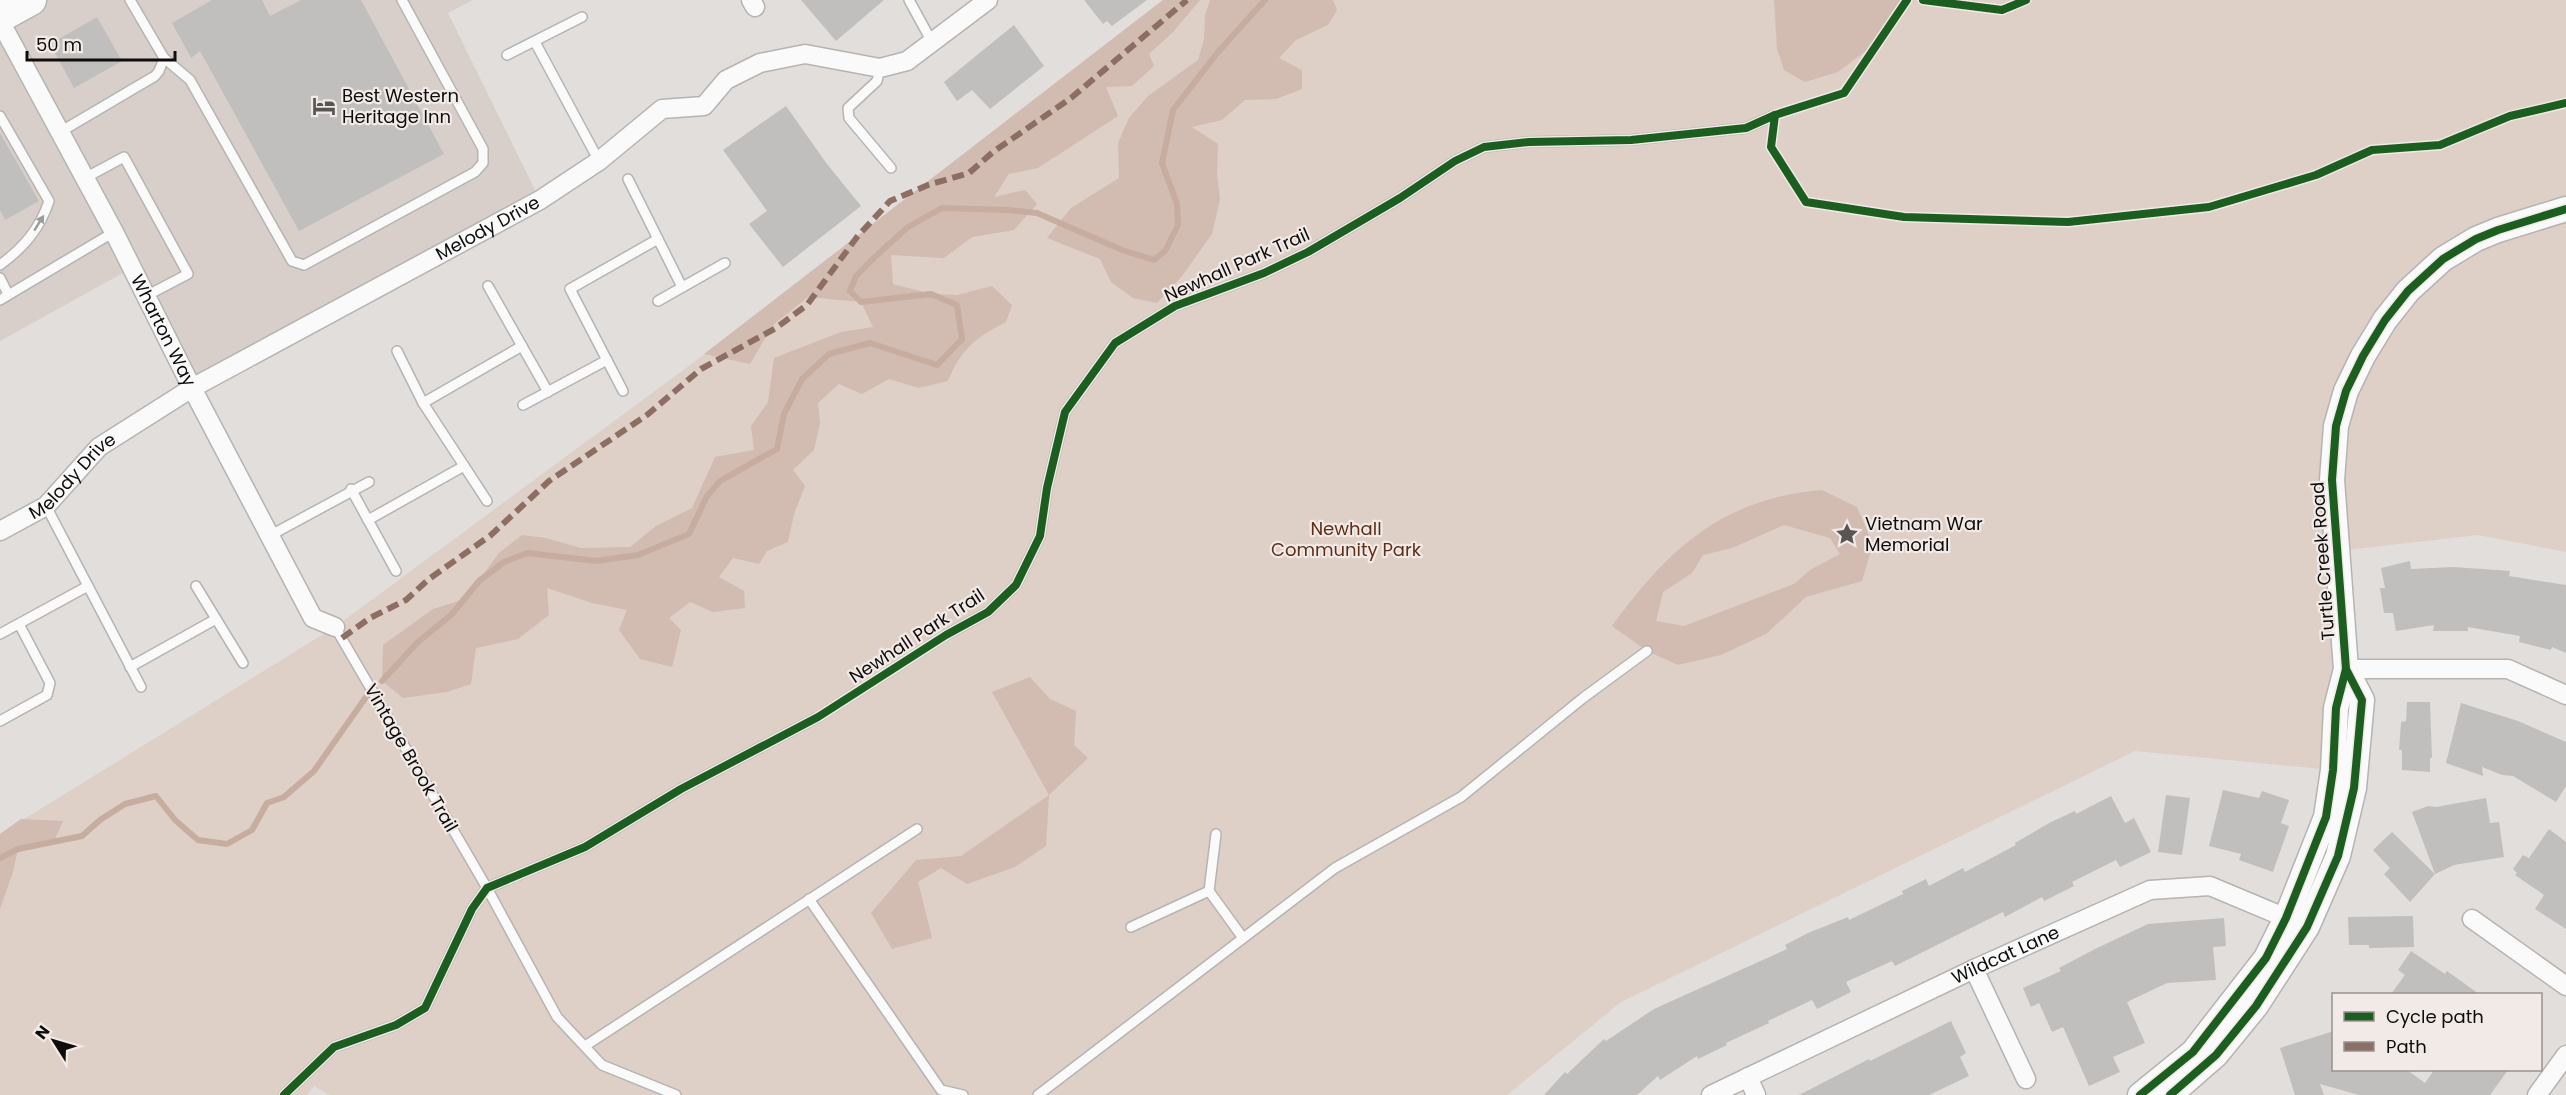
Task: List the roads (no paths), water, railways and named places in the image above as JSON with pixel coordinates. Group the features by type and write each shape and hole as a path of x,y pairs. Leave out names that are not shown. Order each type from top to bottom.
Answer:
{"main road":[{"path":"0,19 31,0"}],"street":[{"name":"Melody Drive","path":"0,531 46,506 99,447 192,388 540,200 599,161 662,109 704,106 726,80 760,63 805,54 880,68 907,61 988,0"},
{"name":"Wharton Way","path":"0,19 114,232 192,388 313,618 335,627"},
{"name":"Turtle Creek Road","path":"2170,1095 2216,1055 2256,1006 2297,923 2338,856 2354,788 2362,700 2346,669 2332,480 2336,426 2346,391 2385,320 2402,298 2444,259 2483,236 2523,221 2566,209"},
{"path":"2346,669 2508,669 2566,695"},
{"name":"Wildcat Lane","path":"1711,1095 1974,969 2150,890 2210,886 2297,923"},
{"path":"2472,919 2566,986"},
{"name":"Turtle Creek Road","path":"2140,1095 2193,1052 2266,958 2297,923"},
{"path":"1974,969 2026,1078"},
{"path":"2537,1095 2566,1055"},
{"path":"1748,1077 1756,1095"}],"lane":[{"path":"130,0 164,58 190,80 292,261 304,266 475,172 483,163 483,149 402,0"},
{"path":"909,0 932,42"},
{"path":"507,55 582,17"},
{"path":"535,42 599,161"},
{"path":"60,132 155,76 164,58"},
{"path":"880,68 877,81 848,108 849,118 891,168"},
{"name":"Newhall Park Trail","path":"487,888 585,848 681,789 818,717 946,635 987,612 1016,585 1040,536 1047,488 1065,411 1115,343 1155,318 1175,306 1264,273 1308,252 1400,198 1455,161 1484,147 1529,142 1631,140 1746,128 1775,115"},
{"path":"0,116 49,201 44,218 22,249 0,265"},
{"path":"85,178 124,157 188,274 146,296"},
{"path":"628,179 682,286"},
{"path":"0,278 4,297 114,232"},
{"path":"622,391 570,289 658,239"},
{"path":"658,300 725,263"},
{"path":"488,286 548,392"},
{"path":"423,403 522,346"},
{"path":"397,351 423,403 487,501"},
{"path":"523,405 607,360"},
{"path":"368,520 464,466"},
{"path":"271,535 351,489 369,482"},
{"path":"351,489 396,571"},
{"path":"46,506 141,687"},
{"path":"196,585 243,663"},
{"path":"0,634 88,586"},
{"path":"130,667 216,619"},
{"path":"0,721 47,695 50,683 19,624"},
{"name":"Vintage Brook Trail","path":"335,627 487,888 557,1017 602,1065 676,1095"},
{"path":"1038,1095 1335,868 1461,797 1583,698 1647,651"},
{"path":"585,1046 917,829"},
{"path":"1216,834 1209,891 1243,938"},
{"path":"284,1095 334,1047 396,1025 425,1008 472,909 487,888"},
{"path":"1131,927 1209,891"},
{"path":"809,899 941,1090 963,1095"}],"waterway":[{"path":"382,681 417,643 452,614 479,581 504,562 527,553 596,561 638,555 689,534 707,496 720,481 777,449 784,414 802,379 829,354 870,343 937,365 962,339 957,305 931,294 861,302 850,291 856,276 908,227 942,208 1037,213 1122,250 1154,260 1165,251 1178,225 1177,204 1162,163 1173,110 1218,52 1265,0"},
{"path":"0,858 18,849 82,836 100,820 125,804 156,796 175,820 198,840 227,844 252,830 267,803 284,797 314,771 366,697"}],"place":[{"name":"Best Western Heritage Inn","path":"324,106"},
{"name":"Vietnam War Memorial","path":"1847,534"}],"park label":[{"name":"Newhall Community Park","path":"1346,539"}]}
